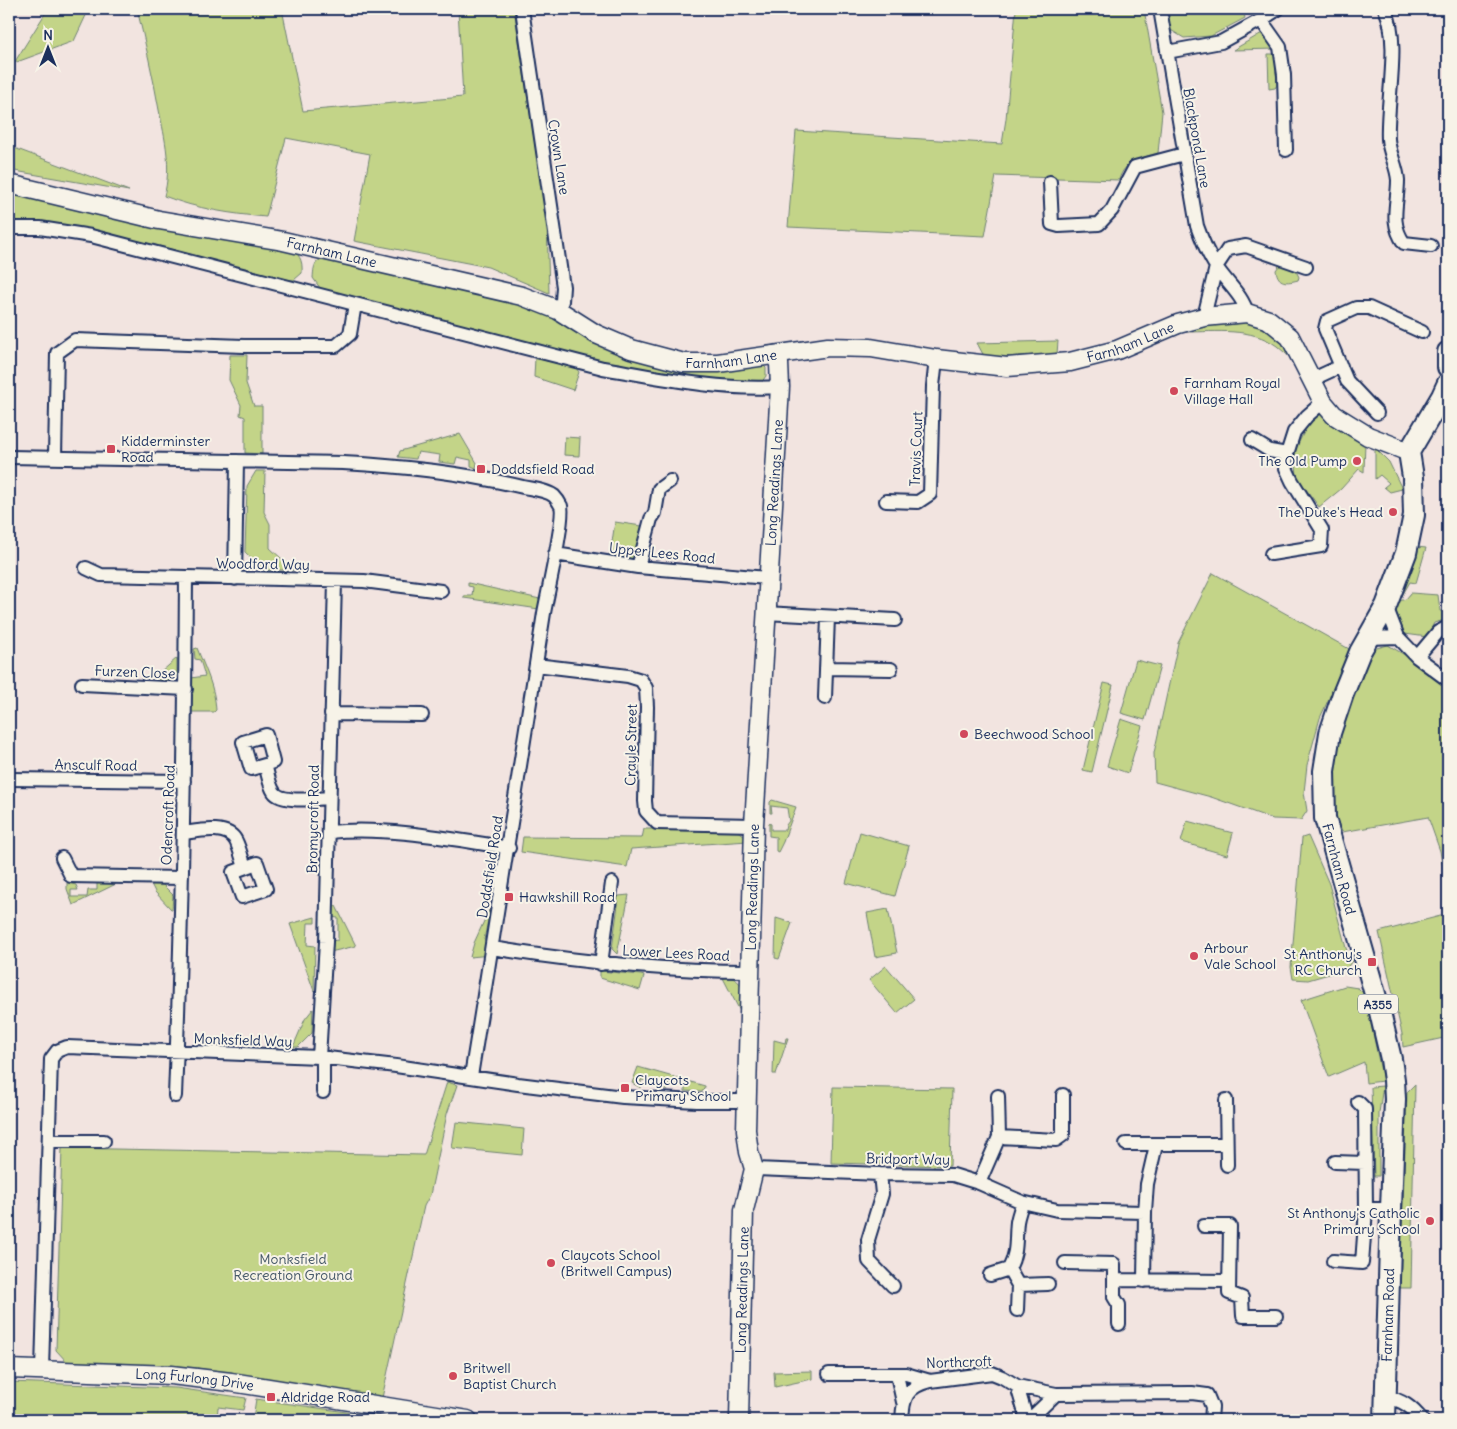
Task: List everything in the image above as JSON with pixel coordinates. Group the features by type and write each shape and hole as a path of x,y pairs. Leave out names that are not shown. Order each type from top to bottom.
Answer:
{"main road":[{"path":"1448,352 1448,367"},
{"path":"1409,452 1448,383"},
{"name":"Farnham Road","path":"1385,1420 1390,1209 1395,1099 1391,1059 1379,1008 1325,818 1324,771 1330,733 1342,694 1360,652 1386,606 1406,553 1414,515 1413,477 1409,452"}],"street":[{"name":"Crown Lane","path":"522,9 564,287 562,301 558,310"},
{"name":"Blackpond Lane","path":"1160,9 1196,226 1216,268 1245,304 1247,313"},
{"path":"1167,52 1220,42 1278,9"},
{"path":"1384,9 1390,21 1392,44 1388,140 1398,179 1394,222 1399,236 1400,247 1431,246"},
{"path":"1261,20 1280,47 1284,75 1286,150"},
{"path":"1050,182 1052,224 1059,226 1099,224 1112,210 1135,167 1184,154"},
{"name":"Farnham Lane","path":"9,184 158,220 283,241 522,296 558,310 596,334 631,349 684,363 718,364 828,346 871,348 936,359 1007,366 1070,362 1117,350 1178,324 1204,317 1247,313 1269,320 1290,337 1323,402 1334,416 1368,436 1409,452"},
{"path":"9,228 40,228 91,236 604,368 680,382 755,389 780,387"},
{"path":"1204,317 1216,268 1228,249 1246,246 1306,267"},
{"path":"55,457 57,353 75,340 244,346 336,346 350,334 355,304"},
{"path":"1377,413 1346,381 1324,329 1327,321 1356,308 1369,308 1422,332"},
{"name":"Long Readings Lane","path":"739,1420 744,1210 754,1169 746,1130 754,825 767,578 780,387 779,363 774,355"},
{"name":"Travis Court","path":"886,501 918,502 930,494 936,359"},
{"path":"1313,379 1341,366"},
{"path":"1271,554 1321,546 1322,530 1286,468 1287,454 1294,432 1307,416 1323,402"},
{"path":"1252,440 1270,451 1287,454"},
{"name":"Doddsfield Road","path":"9,456 343,463 392,466 445,472 510,484 542,491 554,496 562,507 561,524 536,665 509,848 471,1076"},
{"path":"235,579 237,461"},
{"path":"638,568 651,519 655,513 659,489 670,480"},
{"name":"Upper Lees Road","path":"555,554 638,568 767,578"},
{"name":"Woodford Way","path":"86,568 101,575 364,581 441,591"},
{"name":"Odencroft Road","path":"174,1096 184,833 186,577"},
{"name":"Bromycroft Road","path":"323,1092 321,1058 329,832 328,798 334,581"},
{"path":"1386,606 1398,638 1417,657 1448,680"},
{"path":"765,613 895,620"},
{"path":"825,698 828,617"},
{"path":"1417,657 1438,632 1448,627"},
{"path":"1369,638 1398,638"},
{"name":"Crayle Street","path":"536,665 628,676 641,680 646,688 648,706 644,801 646,811 657,823 754,825"},
{"path":"826,668 891,669"},
{"name":"Furzen Close","path":"82,684 186,689"},
{"path":"331,714 422,715"},
{"path":"265,765 274,792 279,797 289,799 328,798"},
{"name":"Ansculf Road","path":"9,779 184,781"},
{"path":"184,833 214,830 229,833 235,839 245,867"},
{"path":"329,832 350,830 416,835 509,848"},
{"path":"62,858 71,876 181,878"},
{"name":"Lower Lees Road","path":"601,964 612,883"},
{"name":"Lower Lees Road","path":"492,948 601,964 656,969 750,971"},
{"name":"Monksfield Way","path":"42,1370 51,1059 57,1051 67,1048 321,1058 623,1097 697,1101 747,1101"},
{"path":"999,1138 1056,1140 1063,1135 1063,1095"},
{"path":"979,1183 999,1138 998,1096"},
{"path":"1226,1100 1227,1165"},
{"name":"Farnham Road","path":"1333,1261 1362,1263 1366,1209 1365,1109 1358,1102"},
{"path":"49,1141 104,1141"},
{"path":"1126,1144 1226,1144"},
{"path":"1144,1281 1147,1184 1156,1145"},
{"path":"1335,1162 1365,1164"},
{"name":"Bridport Way","path":"754,1169 954,1175 979,1183 1022,1202 1057,1210 1145,1212"},
{"path":"880,1174 882,1194 868,1240 869,1261 887,1273 893,1286"},
{"path":"990,1276 1009,1268 1015,1258 1017,1223 1022,1202"},
{"path":"1366,1209 1390,1209"},
{"path":"1204,1226 1230,1226 1229,1293 1242,1298 1243,1316 1276,1316"},
{"path":"1065,1263 1114,1264 1114,1297 1119,1305 1119,1324"},
{"path":"1009,1268 1018,1285 1017,1310"},
{"path":"1114,1280 1229,1281"},
{"path":"1018,1285 1048,1284"},
{"name":"Long Furlong Drive","path":"9,1369 171,1375 231,1382 456,1420"},
{"name":"Northcroft","path":"829,1374 906,1374 930,1381 992,1373 1017,1386 1056,1394 1192,1393 1208,1395 1212,1407 1211,1420"},
{"path":"897,1375 902,1402 902,1420"},
{"path":"902,1402 918,1384 930,1381"},
{"path":"1017,1386 1028,1420 1056,1394"},
{"path":"1386,1397 1400,1400 1422,1420"}],"green space":[{"path":"48,9 89,9 74,41 14,63"},
{"path":"137,9 282,9 303,111 463,97 458,9 514,9 547,223 549,293 488,267 354,241 370,154 286,138 266,217 214,210 164,196 168,164 165,142 152,72"},
{"path":"1016,9 1144,9 1162,112 1158,153 1129,164 1119,180 996,176 985,236 788,227 796,131 1002,144"},
{"path":"1166,9 1243,9 1245,18 1211,36 1184,38 1169,29"},
{"path":"1262,33 1269,36 1277,49 1233,50"},
{"path":"1268,54 1275,54 1277,85 1275,88 1269,89"},
{"path":"9,146 129,191 9,170"},
{"path":"9,186 289,245 300,258 302,273 294,280 284,279 155,245 88,230 9,222"},
{"path":"330,257 532,306 607,347 762,364 766,368 766,376 761,383 717,381 649,374 328,292 320,288 313,278 316,263 321,259"},
{"path":"1281,263 1295,269 1299,277 1298,280 1287,282 1279,278 1276,270"},
{"path":"1253,321 1285,340 1292,359 1267,340 1245,333 1221,331 1186,332 1210,323"},
{"path":"1058,341 1057,354 985,358 977,343"},
{"path":"230,355 247,355 246,383 254,406 262,406 262,454 245,453 245,417 240,415 241,405 229,380"},
{"path":"535,358 576,368 579,372 573,390 534,377"},
{"path":"1327,414 1365,442 1364,472 1359,469 1341,489 1319,507 1297,477 1295,450 1309,422 1319,415"},
{"path":"460,434 477,463 476,468 471,466 471,460 457,457 455,464 439,462 440,455 418,452 416,459 398,457 400,451"},
{"path":"565,437 580,438 579,456 564,455"},
{"path":"1376,449 1389,462 1402,489 1390,492 1384,487 1389,483 1380,475 1375,479"},
{"path":"256,471 265,471 264,512 270,524 270,548 294,570 264,570 245,552 247,486"},
{"path":"615,522 642,526 645,533 638,560 610,555"},
{"path":"1417,547 1426,548 1416,583 1410,582 1399,601 1406,599 1411,593 1438,595 1440,611 1448,612 1448,619 1434,623 1427,637 1405,634 1397,621 1395,612 1401,589 1411,570"},
{"path":"1213,573 1351,650 1320,718 1307,765 1304,792 1307,811 1301,820 1273,819 1211,797 1155,782 1154,753 1178,643"},
{"path":"468,583 540,599 539,609 464,598 464,596 472,596 473,587 468,586"},
{"path":"1388,645 1425,667 1448,684 1448,897 1440,851 1428,817 1342,832 1330,802 1331,754 1359,674 1373,649"},
{"path":"197,648 212,686 216,710 214,712 190,712 191,678 205,676 200,660 195,659 194,649"},
{"path":"177,658 177,675 167,683 155,682 160,673"},
{"path":"1136,660 1160,666 1145,720 1121,713"},
{"path":"1104,683 1113,685 1092,772 1083,770"},
{"path":"1121,719 1142,726 1128,773 1107,766"},
{"path":"772,800 796,807 778,852 776,851 776,837 769,836 769,823 771,824 771,830 785,830 789,821 787,808 771,806 772,813 770,813 770,802"},
{"path":"1187,821 1233,833 1227,855 1181,842"},
{"path":"644,829 734,829 746,836 748,841 631,849 627,867 521,852 523,837 642,838"},
{"path":"860,832 909,846 895,896 846,883"},
{"path":"1308,836 1329,884 1346,948 1352,961 1346,969 1308,980 1293,979 1291,967 1302,838"},
{"path":"67,883 76,885 78,890 71,890 71,897 87,897 88,890 97,890 97,883 118,883 73,905 67,889"},
{"path":"151,884 163,885 173,895 172,909 155,892"},
{"path":"496,895 496,918 488,920 484,940 493,942 491,955 470,957 474,943"},
{"path":"629,895 617,954 612,949 618,905 615,904 619,896"},
{"path":"332,906 336,906 356,946 330,952 331,941 338,940 338,918 331,917"},
{"path":"888,909 897,953 875,957 867,913"},
{"path":"1448,914 1448,1037 1403,1047 1402,1034 1379,932"},
{"path":"315,917 315,923 308,923 307,945 315,946 314,991 290,924"},
{"path":"776,918 792,923 779,959 775,958"},
{"path":"886,966 914,999 897,1013 869,980"},
{"path":"600,971 644,976 640,990 600,978"},
{"path":"722,976 730,977 740,984 743,994 742,1015"},
{"path":"1345,986 1358,988 1365,995 1383,1081 1366,1083 1364,1062 1329,1077 1301,1000"},
{"path":"313,1009 312,1033 298,1047 293,1047 305,1019"},
{"path":"786,1038 788,1038 776,1074 773,1074 774,1040 785,1043"},
{"path":"638,1067 705,1087 702,1092 685,1091 685,1083 669,1082 668,1090 664,1090 664,1082 641,1080 641,1088 632,1083"},
{"name":"Monksfield Recreation Ground","path":"447,1082 457,1085 447,1114 430,1195 424,1206 382,1398 197,1368 67,1362 56,1350 62,1148 424,1155"},
{"path":"1415,1084 1411,1288 1400,1288 1407,1092"},
{"path":"1383,1086 1379,1113 1379,1176 1374,1176 1371,1087"},
{"path":"833,1087 952,1089 950,1166 831,1163"},
{"path":"456,1122 524,1129 522,1155 452,1148"},
{"path":"812,1371 812,1379 775,1387 774,1372"},
{"path":"9,1382 176,1388 246,1398 243,1410 218,1407 217,1420 9,1420"},
{"path":"256,1399 367,1415 377,1417 378,1420 270,1420 253,1418"}],"place":[{"name":"Farnham Royal Village Hall","path":"1174,391"},
{"name":"Kidderminster Road","path":"111,449"},
{"name":"The Old Pump","path":"1357,461"},
{"name":"Doddsfield Road","path":"481,469"},
{"name":"The Duke's Head","path":"1393,512"},
{"name":"Beechwood School","path":"964,734"},
{"name":"Hawkshill Road","path":"509,897"},
{"name":"Arbour Vale School","path":"1194,956"},
{"name":"St Anthony's RC Church","path":"1372,962"},
{"name":"Claycots Primary School","path":"625,1088"},
{"name":"St Anthony's Catholic Primary School","path":"1430,1221"},
{"name":"Claycots School (Britwell Campus)","path":"551,1263"},
{"name":"Britwell Baptist Church","path":"453,1376"},
{"name":"Aldridge Road","path":"271,1397"}]}
